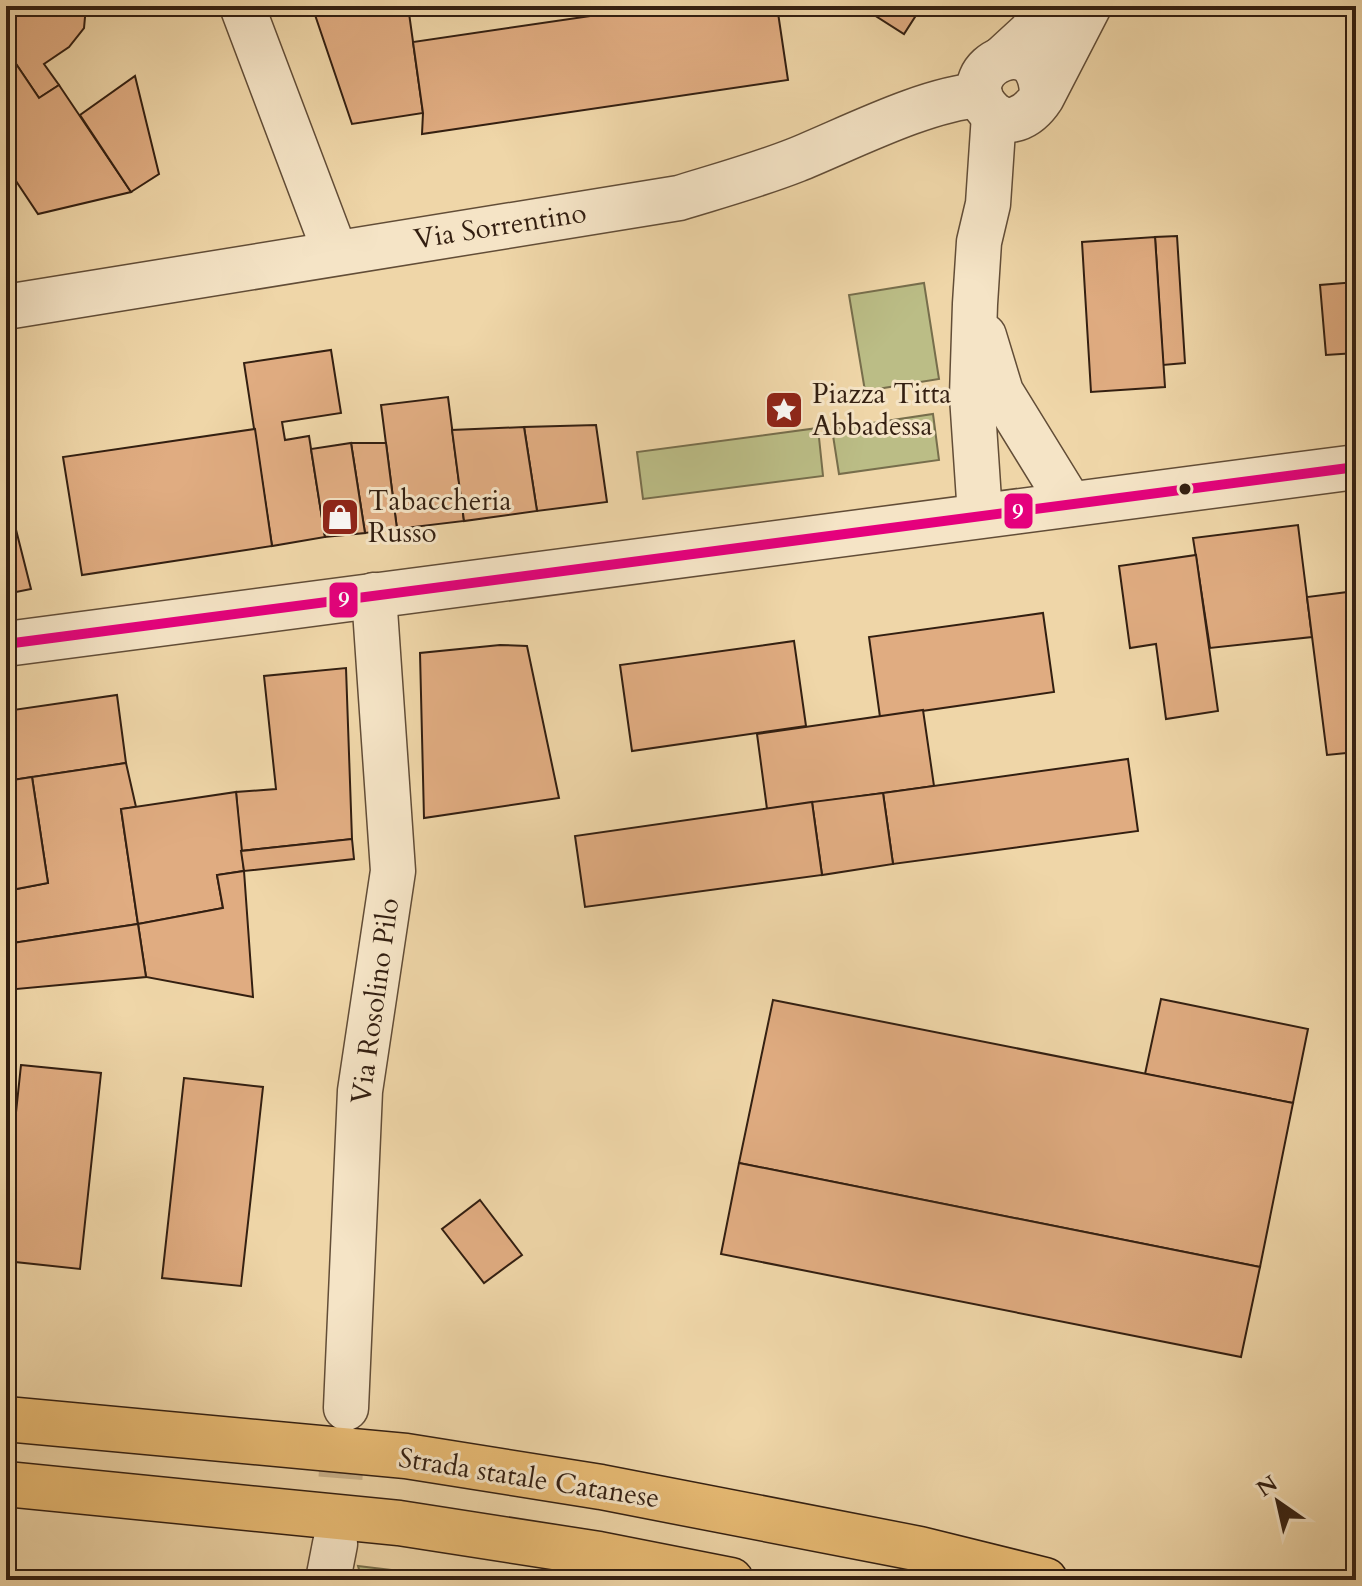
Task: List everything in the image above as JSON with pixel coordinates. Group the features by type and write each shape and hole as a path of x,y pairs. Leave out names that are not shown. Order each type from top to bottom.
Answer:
{"main road":[{"name":"Strada statale Catanese","path":"6,1419 406,1456 616,1490 920,1549 1045,1580"},
{"path":"6,1484 399,1523 599,1554 731,1580"}],"street":[{"path":"242,6 335,252"},
{"path":"1012,105 981,79 989,65 1004,57 1029,34 1053,6"},
{"path":"980,515 972,396 979,242 1012,105 1089,6"},
{"name":"Via Sorrentino","path":"6,307 679,198 782,166 958,97 1012,105"},
{"path":"975,304 1001,392 1070,504"},
{"path":"6,644 1356,467"},
{"name":"Via Rosolino Pilo","path":"346,1408 360,1091 393,871 374,595"}],"green space":[{"path":"924,283 939,379 865,391 849,295"},
{"path":"933,414 939,460 839,474 832,429"},
{"path":"818,428 823,476 643,499 637,452"},
{"path":"358,1566 475,1580 362,1580"}],"building":[{"path":"6,6 86,6 84,28 69,47 44,64 59,85 39,98 6,49"},
{"path":"312,6 408,6 423,113 352,124"},
{"path":"659,6 777,6 788,80 422,134 423,113 413,42"},
{"path":"860,6 922,6 904,34"},
{"path":"6,49 39,98 59,85 131,192 38,214 6,166"},
{"path":"135,76 159,174 131,192 80,115"},
{"path":"1177,236 1185,363 1163,365 1155,237"},
{"path":"1155,237 1165,387 1091,392 1082,242"},
{"path":"1356,282 1356,353 1326,355 1320,285"},
{"path":"331,350 341,413 282,422 285,440 309,436 325,537 272,546 244,363"},
{"path":"448,397 464,521 397,529 381,405"},
{"path":"596,425 607,502 537,511 524,427"},
{"path":"524,427 537,511 464,521 452,430"},
{"path":"255,429 272,546 82,575 63,457"},
{"path":"351,443 386,443 397,529 365,533"},
{"path":"351,443 365,533 325,537 311,449"},
{"path":"10,506 31,589 6,594 6,508"},
{"path":"1298,525 1312,637 1210,648 1193,538"},
{"path":"1196,555 1218,711 1166,719 1156,644 1130,648 1119,566"},
{"path":"1356,591 1356,752 1327,755 1307,597"},
{"path":"1043,613 1054,692 880,717 869,637"},
{"path":"794,641 806,726 632,751 620,665"},
{"path":"500,645 527,646 559,798 424,818 420,653"},
{"path":"346,668 352,839 241,851 236,792 276,789 264,676"},
{"path":"117,695 126,763 6,781 6,711"},
{"path":"923,710 934,786 767,809 757,734"},
{"path":"1128,759 1138,831 893,864 883,793"},
{"path":"126,763 136,807 121,809 138,924 6,944 6,891 48,883 32,777"},
{"path":"32,777 48,883 6,891 6,781"},
{"path":"236,792 244,871 217,875 223,908 138,924 121,809"},
{"path":"883,793 893,864 822,875 812,802"},
{"path":"812,802 822,875 585,907 575,836"},
{"path":"352,839 354,859 244,871 241,851"},
{"path":"244,871 253,997 146,977 138,924 223,908 217,875"},
{"path":"138,924 146,977 6,990 6,944"},
{"path":"1161,999 1308,1029 1293,1103 1145,1074"},
{"path":"773,1000 1293,1103 1260,1267 739,1163"},
{"path":"21,1065 101,1073 80,1269 6,1261 6,1207"},
{"path":"184,1078 263,1087 241,1286 162,1278"},
{"path":"739,1163 1260,1267 1241,1357 721,1254"},
{"path":"480,1200 522,1255 484,1283 442,1229"}],"tunnel":[{"path":"335,1544 346,1411"}],"transit line":[{"name":"9","path":"6,644 1356,467"}],"place":[{"name":"Piazza Titta Abbadessa","path":"784,410"},
{"name":"Tabaccheria Russo","path":"340,517"}]}
